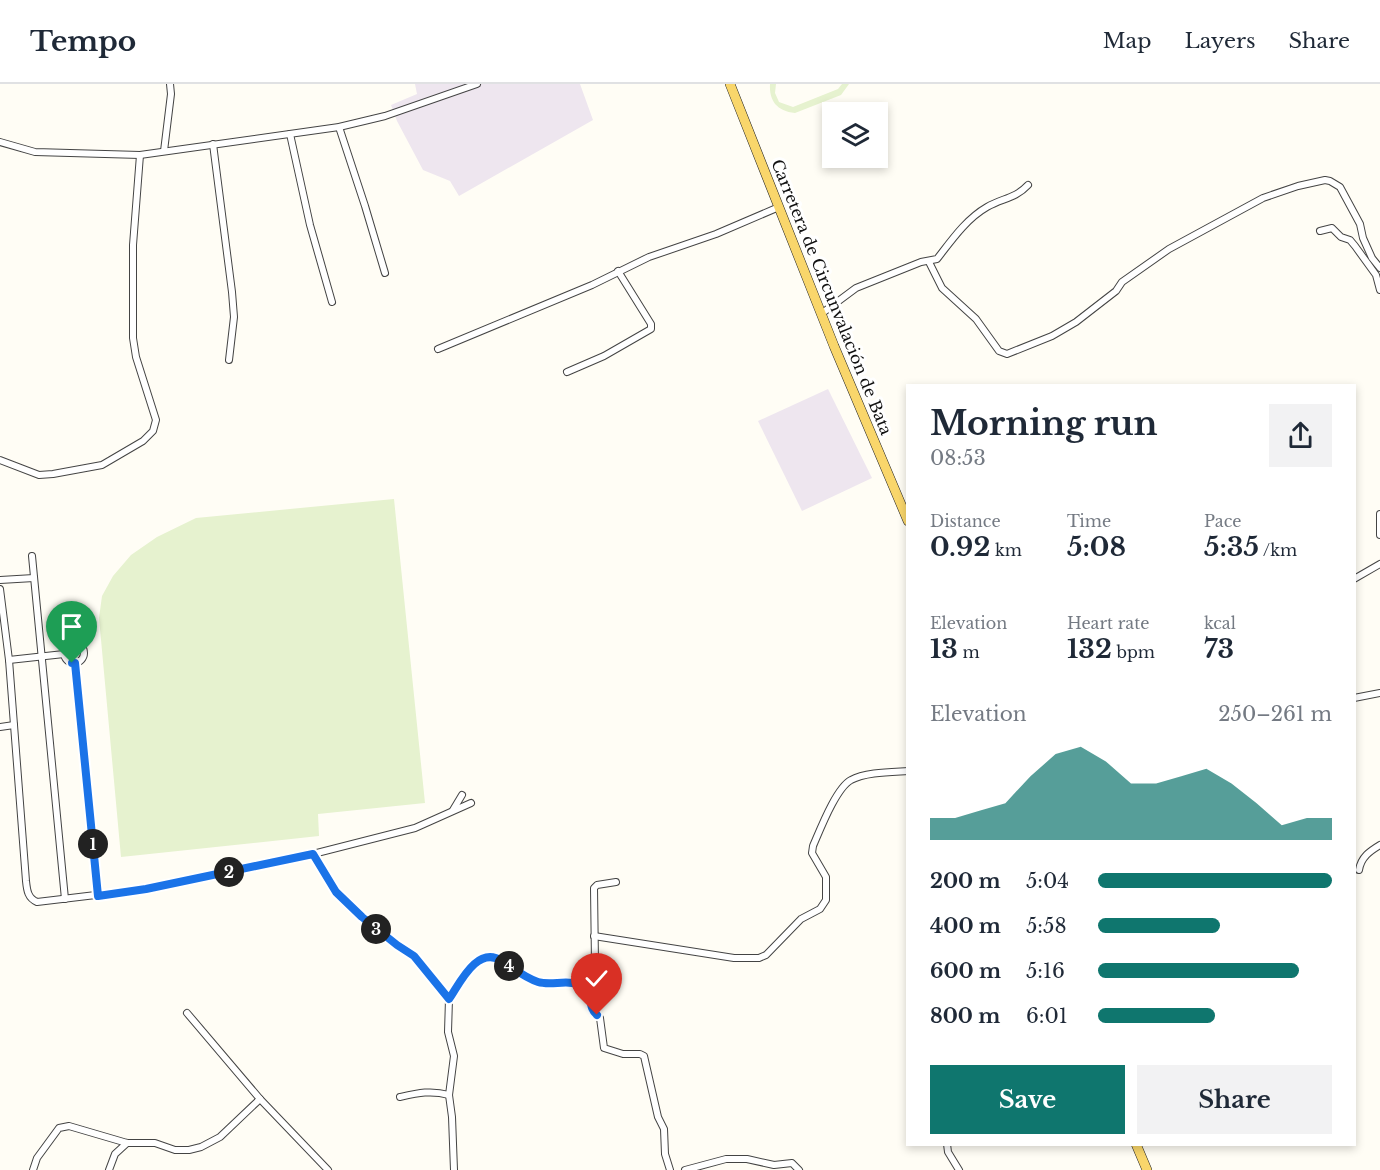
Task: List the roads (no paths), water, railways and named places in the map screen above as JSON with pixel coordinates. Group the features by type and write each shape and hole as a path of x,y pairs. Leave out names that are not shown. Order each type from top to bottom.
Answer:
{"main road":[{"name":"Carretera de Circunvalación de Bata","path":"730,84 821,314 906,516"},
{"path":"1137,1146 1147,1170"}],"street":[{"path":"164,151 171,84"},
{"path":"0,142 35,152 140,155 339,128 385,116 477,84"},
{"path":"339,128 385,273"},
{"path":"290,134 310,225 332,302"},
{"path":"213,144 234,317 229,360"},
{"path":"0,459 39,475 53,474 102,465 143,441 153,431 156,420 136,357 133,338 133,246 140,155"},
{"path":"928,262 942,288 976,319 999,351 1007,354 1052,336 1076,322 1116,291 1122,282 1168,249 1263,198 1324,180 1330,180 1340,187 1360,224 1363,238 1372,258 1380,268"},
{"path":"821,314 856,288 921,262 937,259 958,232 984,208 1014,196 1028,185"},
{"path":"438,349 592,285 649,257 716,234 779,207"},
{"path":"1320,231 1332,228 1341,237 1350,240 1376,274 1380,290"},
{"path":"567,372 604,356 651,329 651,324 618,271"},
{"path":"1380,514 1380,535"},
{"path":"32,556 65,899"},
{"path":"1356,578 1380,564"},
{"path":"0,580 34,578"},
{"path":"0,589 9,660 27,893 38,902 156,887 313,854 415,828 471,803"},
{"path":"70,644 79,645 83,650 80,661 75,663 67,660 64,654 65,648 70,644"},
{"path":"9,660 64,654"},
{"path":"75,663 98,896"},
{"path":"1356,698 1380,693"},
{"path":"0,727 14,725"},
{"path":"594,936 734,958 759,958 766,955 801,918 820,909 826,900 826,877 812,853 813,846 840,791 850,780 877,773 906,771"},
{"path":"452,810 462,795"},
{"path":"1359,870 1367,853 1380,844"},
{"path":"313,854 336,892 362,917 414,956 449,999"},
{"path":"571,982 594,965 594,888 597,885 616,882"},
{"path":"454,1170 449,1095 454,1056 448,1032 449,999 473,964 488,958 496,958 536,982 571,982 588,993 592,1011 600,1018 604,1048 623,1054 644,1056 658,1116 664,1129 665,1154 670,1170"},
{"path":"187,1013 260,1100 328,1170"},
{"path":"400,1097 434,1091 449,1095"},
{"path":"33,1170 37,1158 59,1128 69,1126 127,1143 155,1143 175,1150 189,1150 201,1147 220,1137 260,1100"},
{"path":"110,1170 115,1154 127,1143"},
{"path":"947,1146 948,1152 959,1170"},
{"path":"685,1170 726,1159 744,1159 774,1166 792,1163 799,1170"}]}
